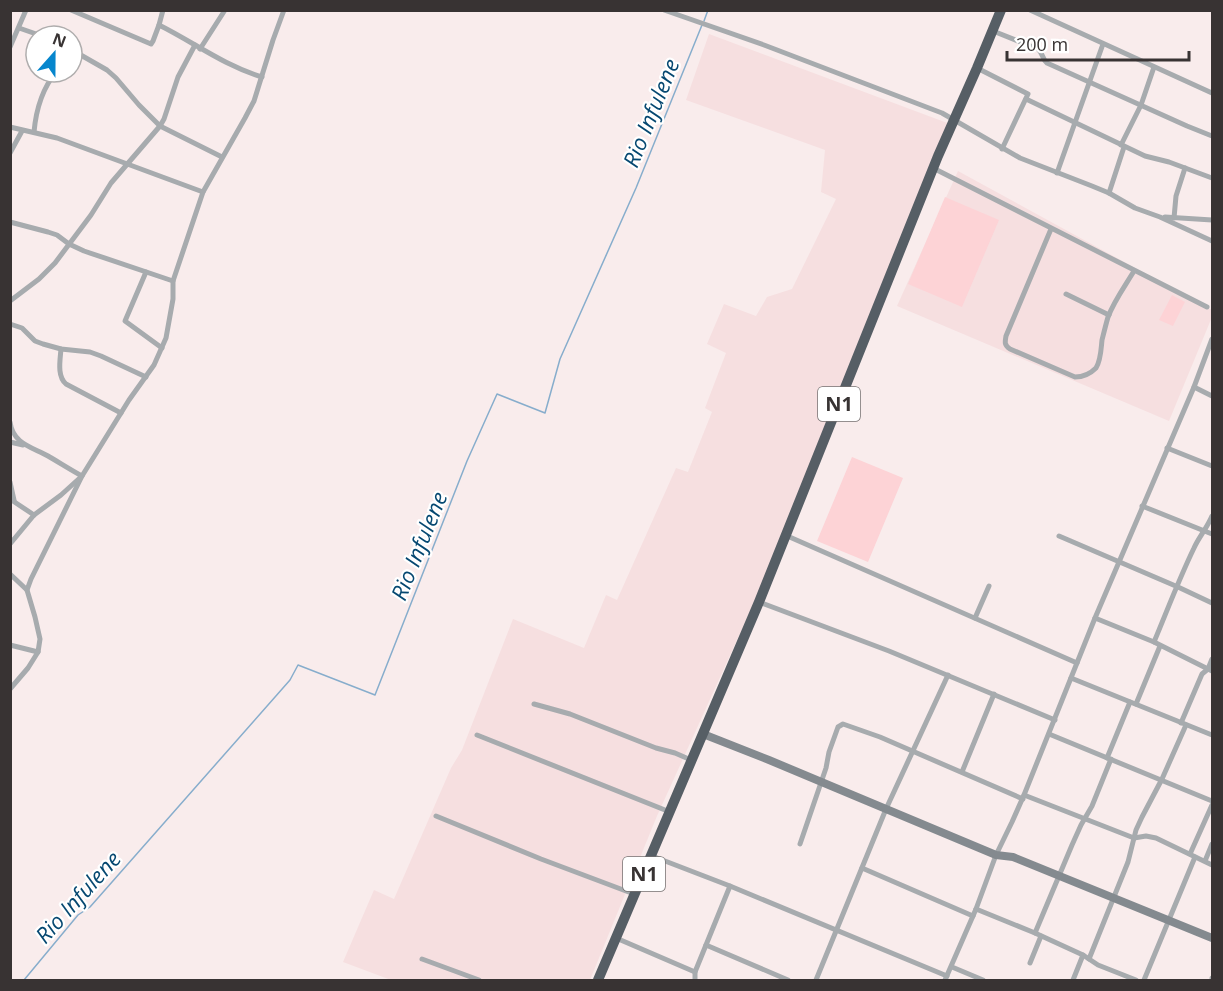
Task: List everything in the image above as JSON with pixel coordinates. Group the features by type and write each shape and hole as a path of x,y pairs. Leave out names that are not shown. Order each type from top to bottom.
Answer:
{"highway":[{"name":"N1","path":"598,981 759,602 933,168 1001,10"}],"street":[{"path":"10,47 26,10"},
{"path":"71,10 151,44 163,10"},
{"path":"10,301 48,272 111,183 160,126 178,77 225,10"},
{"path":"27,590 82,476 154,365 162,348 173,299 173,281 203,192 254,101 284,10"},
{"path":"664,10 942,113 1026,161 1109,193 1135,208 1212,241"},
{"path":"1030,10 1212,93"},
{"path":"159,25 223,62 262,77"},
{"path":"19,28 24,30"},
{"path":"993,31 1038,50 1045,62 1212,136"},
{"path":"1057,173 1103,44"},
{"path":"84,58 107,70 116,78 160,126 222,157"},
{"path":"1109,193 1122,146 1141,105 1154,67"},
{"path":"977,68 1028,94 1002,149"},
{"path":"34,132 37,112 48,84"},
{"path":"1026,99 1144,156 1212,178"},
{"path":"10,127 57,138 203,192"},
{"path":"10,153 22,131"},
{"path":"933,168 1207,307"},
{"path":"1174,218 1176,196 1185,168"},
{"path":"1160,217 1212,220"},
{"path":"10,222 57,235 84,251 173,281"},
{"path":"1051,229 1006,336 1005,343 1010,349 1075,377 1085,376 1095,369 1098,363 1109,315 1134,271"},
{"path":"146,272 125,321 162,348"},
{"path":"1066,294 1109,315"},
{"path":"10,324 22,328 35,341 61,349 90,352 146,377"},
{"path":"652,856 837,930 946,978 976,909 996,855 1055,720 1095,618 1194,387 1212,339"},
{"path":"61,349 62,381 121,413"},
{"path":"1194,387 1212,396"},
{"path":"10,422 11,431 25,445"},
{"path":"10,442 42,452 82,476"},
{"path":"1167,448 1212,466"},
{"path":"10,544 34,515 82,476"},
{"path":"10,482 12,499 34,515"},
{"path":"1142,506 1212,534"},
{"path":"1154,642 1194,547 1212,516"},
{"path":"785,535 1077,663"},
{"path":"1059,536 1212,603"},
{"path":"10,574 27,590 40,639 38,652 10,689"},
{"path":"975,618 989,586"},
{"path":"759,602 948,675 1055,720"},
{"path":"1095,618 1154,642 1210,670"},
{"path":"10,645 38,652"},
{"path":"1035,933 1058,875 1092,806 1109,758 1160,646"},
{"path":"1073,981 1114,898 1142,817 1162,779 1201,676 1210,670 1212,659"},
{"path":"816,981 886,809 948,675"},
{"path":"1071,678 1212,735"},
{"path":"962,772 994,694"},
{"path":"534,704 570,714 691,760"},
{"path":"800,844 826,768 829,752 838,727 843,724 880,737 1023,797 1134,838 1146,836 1156,838 1212,865"},
{"path":"703,734 996,855 1013,857 1212,938"},
{"path":"1049,734 1162,779 1212,802 1169,921 1144,981"},
{"path":"477,735 670,812"},
{"path":"436,816 635,895"},
{"path":"1205,861 1212,844"},
{"path":"862,868 973,916"},
{"path":"695,981 695,972 730,886"},
{"path":"976,909 1035,933 1098,965 1136,981"},
{"path":"1029,963 1041,936"},
{"path":"616,938 695,972"},
{"path":"706,945 788,981"},
{"path":"422,959 479,981"},
{"path":"952,967 983,981"}],"shaded area":[{"path":"709,34 950,124 767,574 657,816 590,980 391,980 343,962 374,890 394,899 451,768 462,750 513,619 584,648 606,595 617,600 676,468 688,472 712,412 705,408 726,353 707,344 724,304 756,316 767,297 792,289 836,199 821,192 825,150 686,100"},
{"path":"958,171 1212,310 1212,317 1169,421 897,306"},
{"path":"945,197 999,220 962,307 908,284"},
{"path":"1172,295 1185,302 1173,326 1159,320"},
{"path":"852,457 903,478 868,562 817,541"}],"waterway":[{"name":"Rio Infulene","path":"704,21 708,10"},
{"name":"Rio Infulene","path":"24,980 78,915 90,907 290,680 298,665 375,695 467,461 497,394 545,413 560,359 636,188 702,25"}]}
